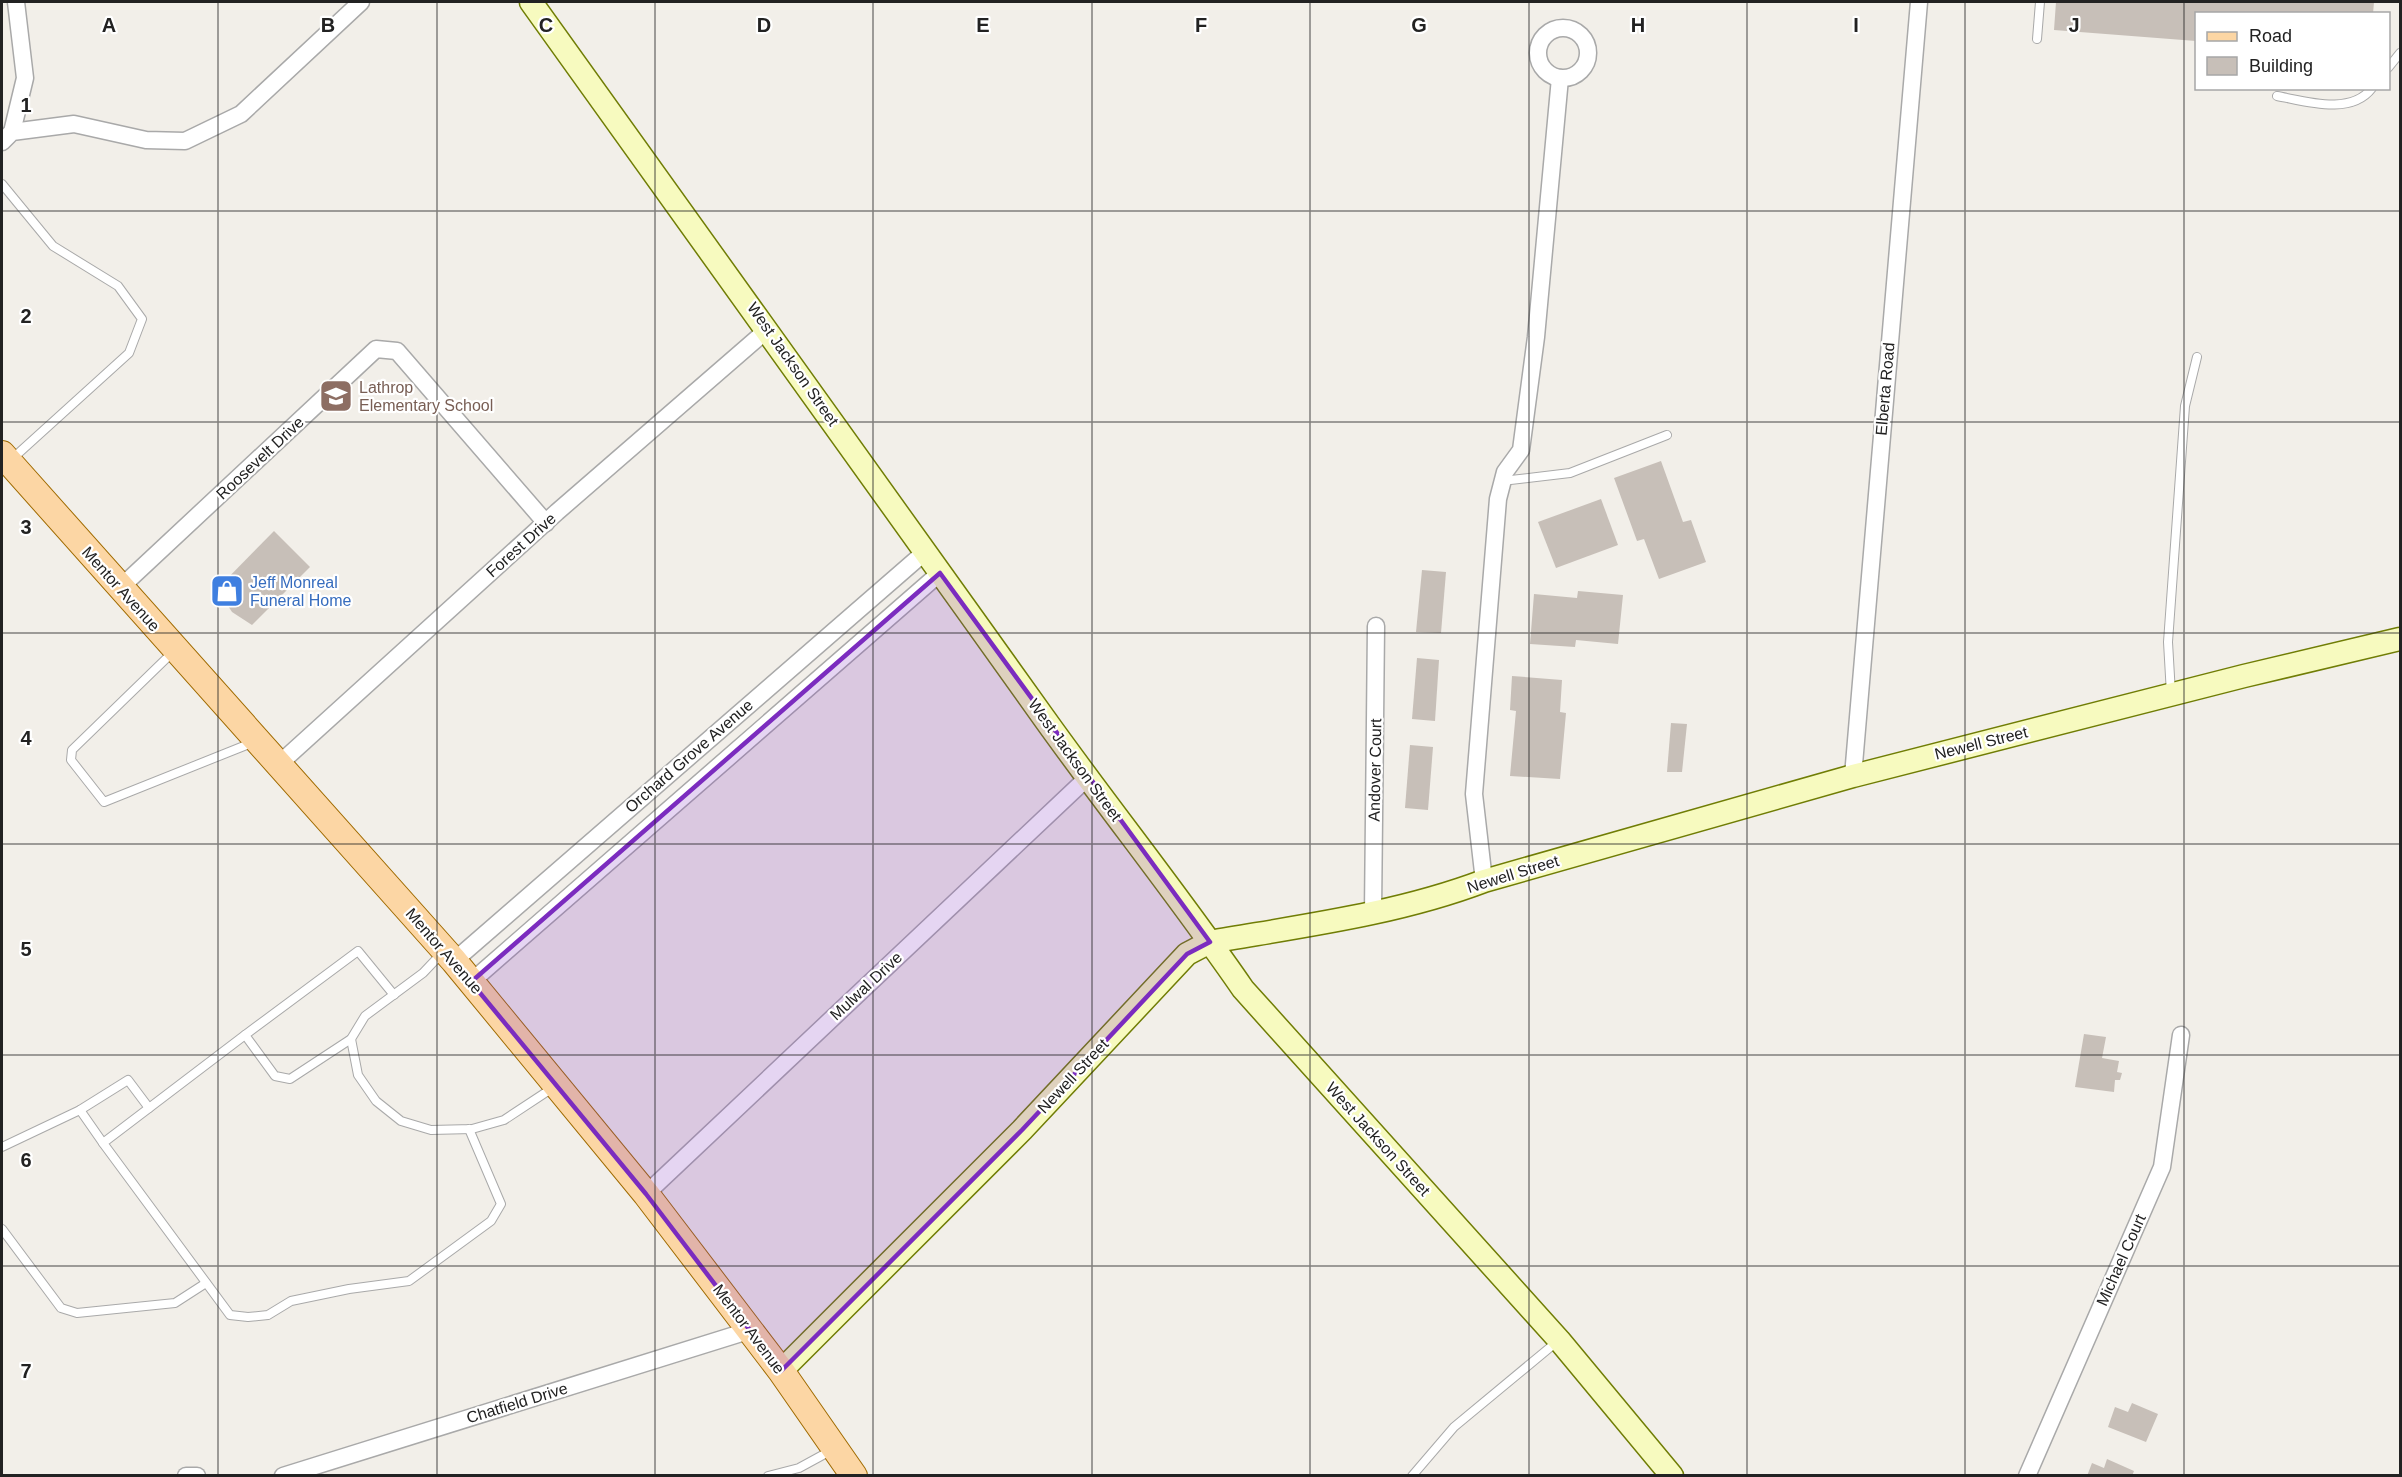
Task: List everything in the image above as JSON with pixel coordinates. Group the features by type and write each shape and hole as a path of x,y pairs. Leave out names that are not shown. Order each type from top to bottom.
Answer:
{"main road":[{"name":"Mentor Avenue","path":"5,458 471,982 646,1194 751,1330 854,1476"}],"street":[{"path":"16,2 25,78 7,137 74,124 146,140 185,141 240,114 361,2"},
{"name":"West Jackson Street","path":"531,2 768,329 1087,778 1243,989 1559,1340 1672,1476"},
{"name":"Elberta Road","path":"1854,776 1919,2"},
{"path":"1484,881 1474,794 1497,499 1504,472 1521,450 1536,336 1560,78"},
{"name":"Forest Drive","path":"278,765 546,523 768,329"},
{"name":"Roosevelt Drive","path":"120,588 376,349 396,351 546,523"},
{"name":"Orchard Grove Avenue","path":"449,956 925,552"},
{"name":"Orchard Grove Avenue","path":"471,982 940,573"},
{"name":"Andover Court","path":"1373,913 1376,626"},
{"name":"Newell Street","path":"781,1371 1022,1130 1187,954 1210,942 1373,913 1451,894 1484,881 1854,776 2400,639"},
{"name":"Mulwal Drive","path":"646,1194 1087,778"},
{"name":"Michael Court","path":"2027,1476 2162,1167 2181,1035"},
{"name":"Chatfield Drive","path":"283,1476 751,1330"},
{"path":"186,1476 196,1476"}],"lane":[{"path":"2037,39 2040,2"},
{"path":"2390,66 2400,53"},
{"path":"2277,96 2337,106 2367,94 2370,90"},
{"path":"2,184 53,246 118,286 142,319 129,352 5,458"},
{"path":"2171,695 2168,642 2185,406 2198,357"},
{"path":"1502,481 1570,473 1667,435"},
{"path":"175,650 72,750 71,760 104,802 257,741"},
{"path":"103,1143 358,951 394,995"},
{"path":"245,1035 275,1076 290,1079 351,1039 365,1016 423,972 449,956"},
{"path":"351,1039 358,1075 376,1101 401,1121 431,1130 470,1130 504,1120 556,1085"},
{"path":"2,1148 80,1110 128,1080 149,1108"},
{"path":"80,1110 230,1315 248,1317 268,1315 291,1301 349,1289 409,1281 491,1221 501,1204 470,1130"},
{"path":"2,1229 61,1308 77,1313 175,1303 206,1283"},
{"path":"1412,1476 1454,1427 1559,1340"},
{"path":"768,1476 799,1467 835,1448"}],"highlighted area":[{"path":"940,573 1210,942 1187,954 1022,1130 781,1371 646,1194 471,982"}],"building":[{"path":"2056,2 2374,2 2373,12 2195,12 2195,41 2054,30"},
{"path":"1661,461 1683,522 1691,520 1706,562 1659,579 1644,539 1637,541 1614,478"},
{"path":"1601,499 1618,545 1556,568 1538,522"},
{"path":"274,531 310,567 252,625 232,612 217,589"},
{"path":"1422,570 1446,572 1441,633 1416,632"},
{"path":"1578,591 1623,595 1618,644 1576,640 1575,647 1530,644 1534,594 1577,598"},
{"path":"1417,658 1439,660 1435,721 1412,719"},
{"path":"1512,676 1562,680 1560,712 1566,713 1560,779 1510,776 1516,711 1510,710"},
{"path":"1671,723 1687,724 1682,772 1667,772"},
{"path":"1410,745 1433,747 1428,810 1405,808"},
{"path":"2084,1034 2106,1037 2102,1058 2119,1061 2117,1072 2122,1073 2120,1080 2115,1080 2114,1092 2075,1087"},
{"path":"2132,1403 2158,1414 2146,1442 2108,1427 2115,1407 2128,1412"},
{"path":"2107,1459 2134,1471 2132,1476 2087,1476 2092,1463 2104,1468"}],"place":[{"name":"Lathrop Elementary School","path":"336,396"},
{"name":"Jeff Monreal Funeral Home","path":"227,591"}]}
